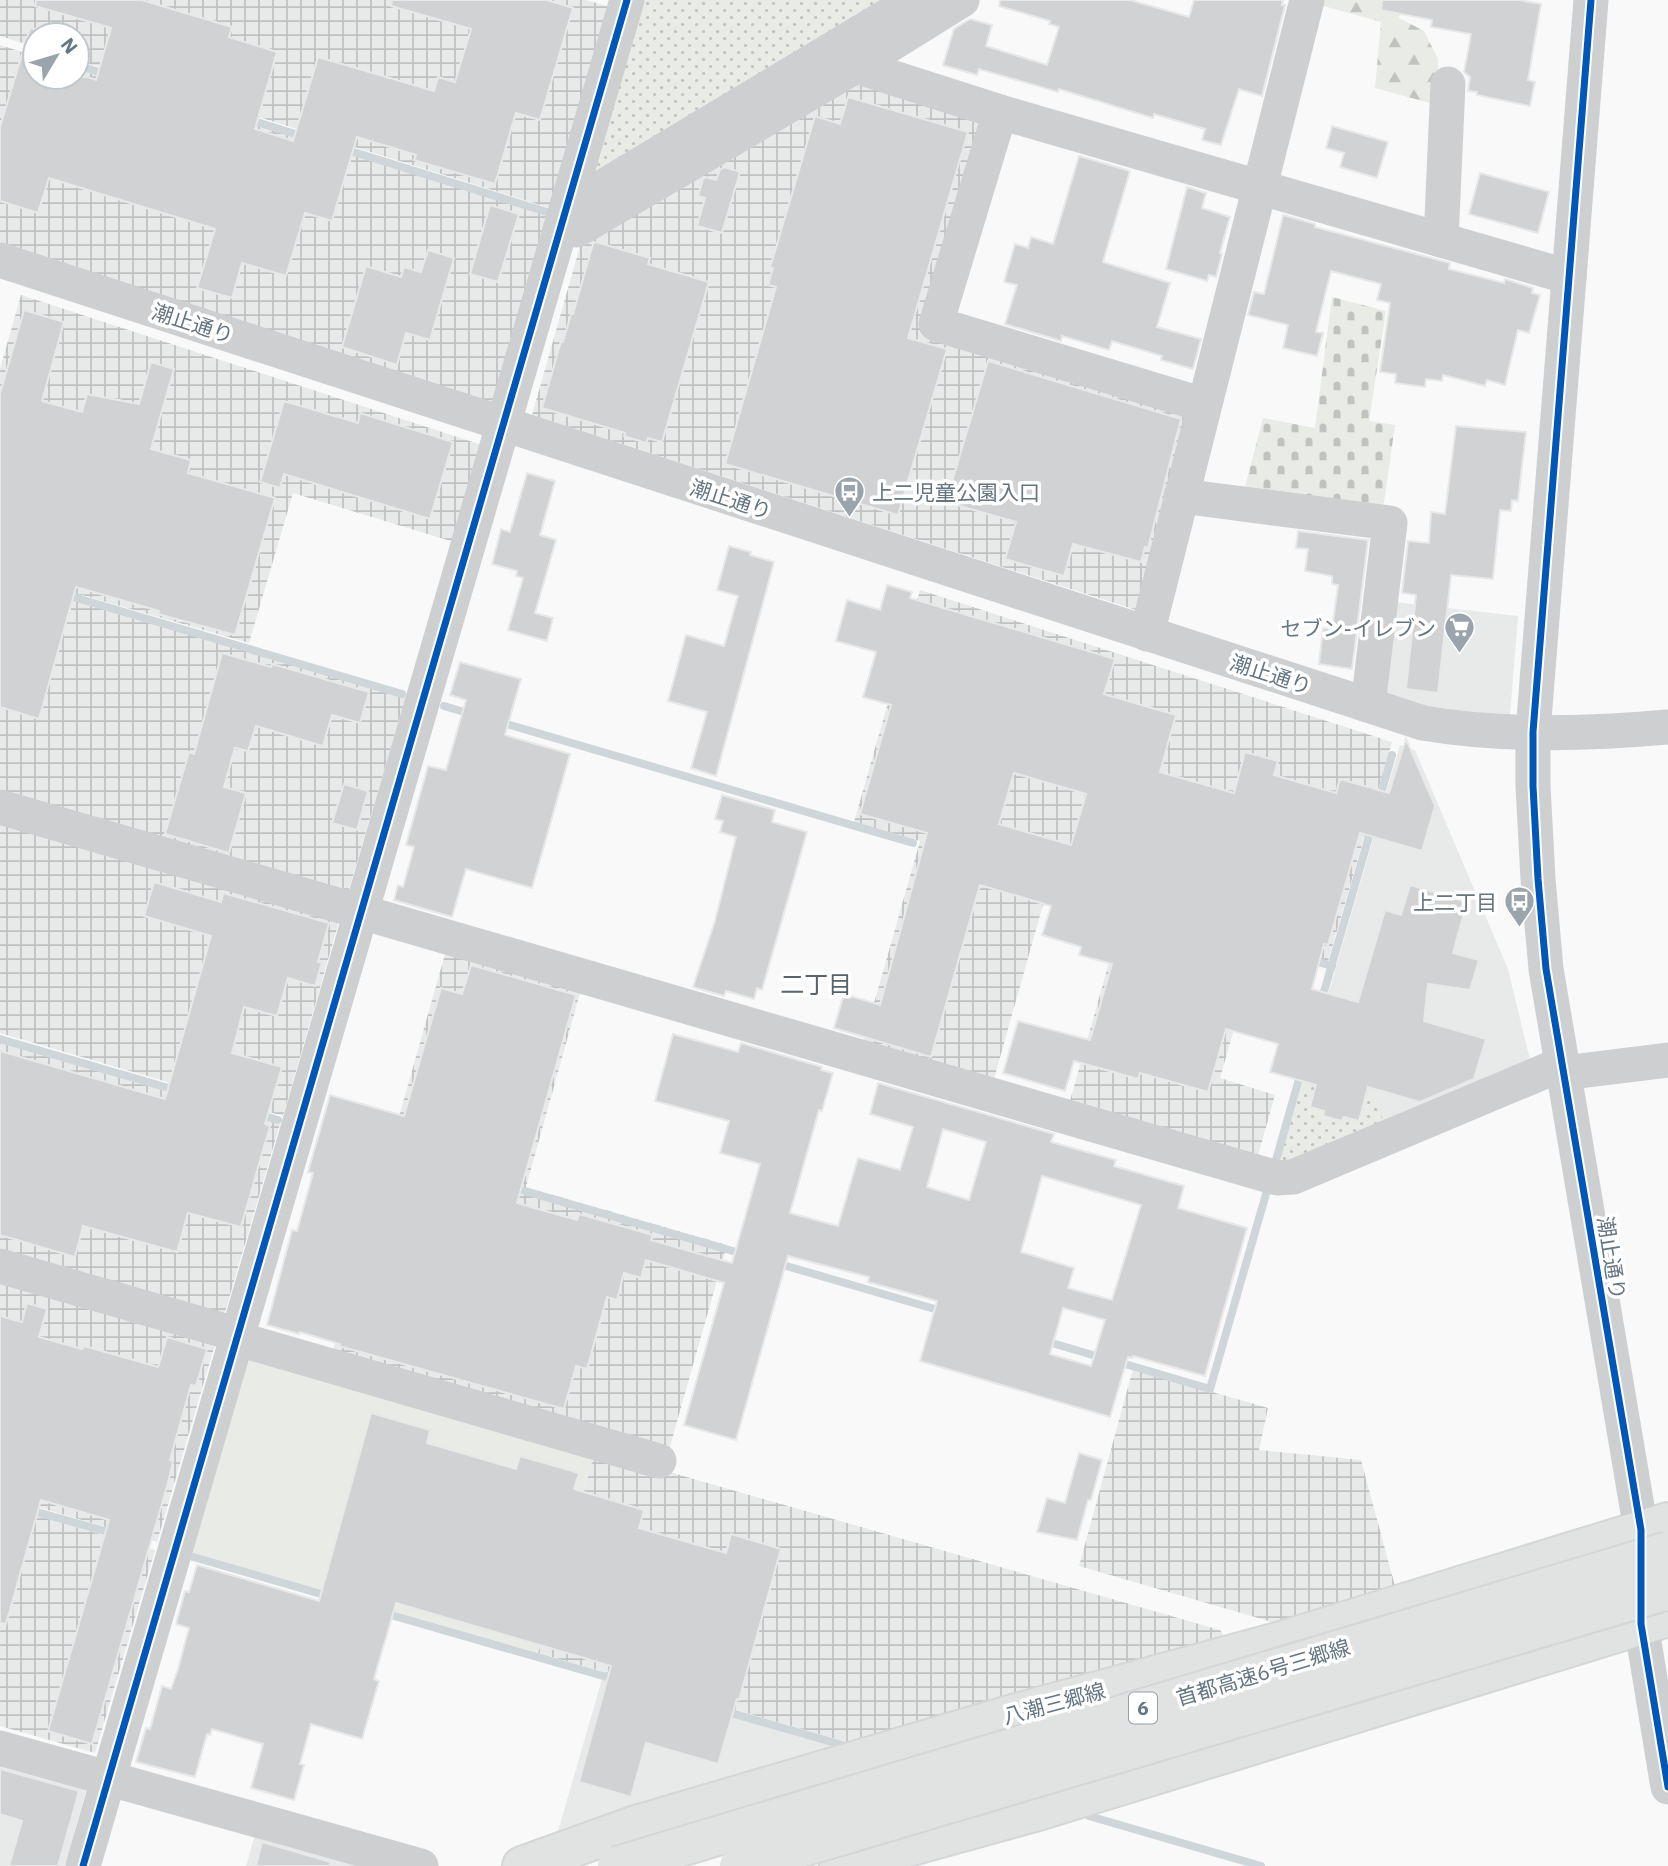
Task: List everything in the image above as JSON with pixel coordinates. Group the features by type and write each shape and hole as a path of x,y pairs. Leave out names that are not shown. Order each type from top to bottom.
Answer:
{"main road":[{"name":"八潮三郷線","path":"522,1866 632,1826 1017,1713 1282,1642 1659,1534"},
{"name":"首都高速6号三郷線","path":"617,1866 1659,1534"},
{"name":"首都高速6号三郷線","path":"739,1866 1668,1590"},
{"path":"839,1866 1038,1811 1654,1620"}],"street":[{"path":"83,1866 627,0"},
{"path":"574,185 596,191 914,0"},
{"path":"562,226 578,230 856,66 962,0"},
{"path":"1147,634 1307,0"},
{"path":"1591,0 1534,732 1668,727"},
{"path":"856,66 1000,112 1569,277"},
{"path":"1441,240 1448,84"},
{"path":"1000,112 936,324 1204,405"},
{"name":"潮止通り","path":"0,260 1423,723 1450,728 1534,732 1533,786 1546,969 1563,1068 1659,1534 1654,1620 1668,1787"},
{"path":"1181,496 1390,523 1368,705"},
{"path":"0,807 1277,1178 1293,1177 1563,1068 1668,1060"},
{"path":"0,1266 659,1461"},
{"path":"0,1748 421,1866"}],"shaded area":[{"path":"0,0 586,0 611,7 553,209 91,64 91,21 21,21 21,43 0,36"},
{"path":"0,45 21,52 21,91 91,91 91,73 550,216 496,405 0,244"},
{"path":"842,79 987,121 928,332 1193,409 1136,610 532,415 582,239"},
{"path":"21,295 485,446 457,543 293,493 249,643 82,595 80,602 406,696 347,896 0,795 0,369"},
{"path":"920,590 1392,742 1326,968 1257,949 1220,1078 1275,1095 1256,1163 1068,1108 1124,909 1048,887 992,1086 861,1049 920,841 854,822"},
{"path":"1394,602 1518,616 1510,716 1445,713 1384,694"},
{"path":"1400,745 1415,750 1508,969 1532,1068 1386,1129 1304,1078"},
{"path":"0,820 340,918 283,1116 0,1033"},
{"path":"447,947 582,986 526,1187 727,1245 669,1450 332,1353"},
{"path":"0,1043 280,1124 223,1319 0,1255"},
{"path":"0,1279 216,1341 157,1542 0,1496"},
{"path":"1133,1369 1268,1408 1259,1450 1361,1460 1395,1586 1279,1624 1079,1566"},
{"path":"594,1454 659,1469 1220,1630 1226,1639 861,1746 538,1653"},
{"path":"0,1505 155,1550 95,1753 0,1726"},
{"path":"602,1679 849,1750 556,1838"},
{"path":"0,1760 88,1784 65,1866 0,1866"},
{"path":"256,1832 380,1866 246,1866"}],"green space":[{"path":"639,0 896,0 600,175 592,170"},
{"path":"1321,0 1403,0 1399,18 1424,31 1438,59 1437,105 1375,88 1381,22 1320,5"},
{"path":"1332,297 1386,311 1369,421 1395,425 1383,509 1244,491 1263,418 1315,428"},
{"path":"1304,1078 1375,1097 1386,1129 1277,1168"},
{"path":"249,1354 594,1454 538,1653 192,1554"}],"building":[{"path":"36,0 142,0 232,27 229,37 277,52 255,129 293,141 318,57 434,91 438,77 455,82 471,29 391,6 392,0 547,0 573,8 540,120 516,113 495,184 414,160 416,155 357,137 332,221 305,213 286,276 242,263 232,298 197,288 215,229 49,178 38,213 0,201 0,127 21,58 21,91 91,91 91,78 96,80 111,28 35,6"},
{"path":"1000,0 1130,0 1189,17 1194,0 1283,0 1282,5 1285,5 1262,96 1239,89 1221,145 1202,140 1205,129 1154,114 1153,118 1059,89 1058,92 979,69 977,75 943,65 954,29 970,19 992,25 986,46 1047,65 1059,27 1049,24 1050,21 999,6"},
{"path":"1382,0 1519,0 1541,4 1528,80 1535,82 1530,106 1468,91 1470,77 1464,72 1471,34 1431,27 1432,20 1381,10"},
{"path":"848,97 968,132 908,338 947,349 898,515 725,464 776,287 768,285 773,268 770,268 815,116 840,124"},
{"path":"1332,126 1388,142 1377,178 1340,167 1344,153 1326,148"},
{"path":"1079,156 1130,171 1103,262 1170,283 1157,327 1201,339 1193,369 1161,360 1162,356 1112,341 1109,350 1062,336 1061,341 1005,324 1017,285 1004,282 1015,244 1028,248 1031,237 1053,244"},
{"path":"724,167 740,172 722,233 697,226 705,198 698,196 703,179 706,177 716,180"},
{"path":"1480,173 1549,192 1538,233 1469,214"},
{"path":"1187,187 1206,193 1202,208 1230,217 1216,277 1209,275 1207,281 1166,269"},
{"path":"490,205 519,214 498,282 470,274"},
{"path":"1283,215 1315,224 1315,227 1450,263 1449,269 1504,283 1505,279 1533,288 1532,293 1540,295 1529,333 1518,330 1505,385 1487,380 1485,386 1443,375 1442,381 1426,379 1425,387 1395,383 1396,374 1380,372 1390,303 1377,300 1381,284 1331,271 1316,332 1323,333 1317,356 1283,348 1288,325 1248,315 1254,292 1264,294"},
{"path":"596,242 650,258 648,264 709,282 662,442 648,438 646,443 624,436 625,433 542,408 561,341 563,342 573,314 593,244"},
{"path":"428,250 454,258 430,340 406,333 397,365 342,347 366,266 401,277 404,267 421,272"},
{"path":"24,310 64,322 42,401 82,412 87,394 139,404 151,362 174,369 151,449 191,460 188,473 275,498 235,635 158,614 159,611 76,587 39,719 0,707 0,394"},
{"path":"988,361 1181,419 1148,548 1145,547 1141,562 1073,544 1064,576 1005,559 1016,522 946,502"},
{"path":"284,401 358,423 360,413 453,442 430,519 284,474 280,488 260,482"},
{"path":"1456,426 1526,432 1518,501 1512,500 1511,511 1500,510 1493,579 1451,575 1438,693 1406,689 1416,595 1402,593 1408,541 1429,543 1431,512 1445,514"},
{"path":"527,473 555,481 540,535 556,540 535,613 553,618 547,641 508,630 523,578 516,576 517,571 492,564 501,529 510,532"},
{"path":"1298,531 1368,540 1352,669 1319,664 1323,628 1332,629 1338,585 1332,584 1332,576 1305,571 1308,549 1296,548"},
{"path":"729,546 774,562 716,776 691,768 707,712 668,701 686,635 724,646 738,596 717,590"},
{"path":"887,585 912,592 910,598 1115,659 1104,694 1176,715 1160,772 1234,793 1245,752 1278,761 1274,775 1336,793 1340,779 1389,793 1406,739 1435,806 1422,851 1360,833 1328,945 1324,944 1312,989 1358,1002 1385,910 1401,915 1410,885 1467,902 1453,953 1479,960 1470,990 1428,984 1424,1021 1486,1039 1474,1079 1420,1102 1368,1087 1359,1121 1344,1117 1342,1121 1323,1116 1324,1111 1310,1107 1316,1085 1270,1072 1278,1044 1226,1029 1208,1092 1140,1073 1138,1079 1074,1061 1065,1091 1003,1073 1018,1021 1090,1040 1112,964 1079,955 1081,947 1042,935 1051,906 980,885 931,1057 834,1028 844,994 880,1005 927,833 860,814 891,705 863,697 876,652 836,641 847,600 880,610","holes":["1014,773 1086,794 1071,845 999,824"]},
{"path":"222,653 271,667 272,664 369,692 360,723 332,715 323,746 256,726 248,751 235,748 224,787 246,793 229,853 165,834 189,752 194,754"},
{"path":"460,662 521,679 505,735 570,754 532,888 466,869 452,917 394,900 398,885 403,887 414,847 406,845 428,766 446,770 466,700 450,695"},
{"path":"344,784 368,791 357,830 332,823"},
{"path":"722,795 775,810 772,822 807,832 762,990 757,988 754,999 726,991 724,996 693,987 715,921 736,837 720,832 723,821 715,819"},
{"path":"154,882 221,902 223,893 329,923 318,962 322,962 315,986 288,978 277,1016 244,1007 232,1053 282,1067 265,1124 270,1126 241,1227 188,1213 177,1252 83,1226 75,1257 0,1235 0,1051 165,1099 211,936 144,916"},
{"path":"471,965 576,995 517,1203 577,1220 579,1214 653,1235 651,1240 732,1263 760,1164 720,1153 729,1121 655,1101 673,1034 738,1052 741,1043 822,1067 821,1070 833,1073 822,1111 819,1110 790,1213 838,1226 858,1158 900,1170 913,1127 870,1114 878,1083 1054,1134 1051,1142 1116,1160 1114,1166 1184,1186 1178,1208 1247,1228 1205,1376 1133,1356 1128,1357 1110,1417 920,1361 937,1301 868,1282 869,1277 788,1256 736,1440 684,1425 724,1283 646,1260 641,1278 624,1273 617,1300 607,1297 587,1369 576,1366 564,1409 339,1346 340,1344 300,1332 299,1334 267,1325 292,1230 297,1231 313,1173 308,1172 330,1095 404,1116 441,988 462,994","holes":["943,1129 986,1142 969,1200 927,1187","1042,1176 1141,1205 1112,1300 1068,1288 1074,1268 1021,1252","1063,1308 1105,1320 1091,1366 1050,1354"]},
{"path":"27,1303 47,1309 39,1337 82,1349 84,1346 158,1367 167,1337 207,1349 196,1386 191,1385 170,1460 173,1461 168,1483 92,1744 48,1731 109,1520 41,1500 6,1624 0,1623 0,1316 22,1322"},
{"path":"371,1413 430,1430 427,1443 516,1469 520,1456 579,1473 574,1489 644,1510 639,1528 726,1553 731,1534 781,1549 739,1700 737,1699 718,1764 646,1743 631,1797 579,1782 611,1666 396,1603 374,1679 379,1681 362,1739 311,1724 300,1764 304,1765 294,1800 251,1788 263,1744 212,1729 210,1735 207,1734 195,1777 136,1762 146,1728 150,1729 162,1686 171,1689 178,1669 189,1628 176,1624 185,1591 189,1592 197,1565 319,1601"},
{"path":"1079,1453 1102,1460 1077,1540 1037,1532 1047,1498 1065,1503"},
{"path":"0,1769 79,1791 58,1866 9,1866 22,1821 0,1814"},
{"path":"262,1842 331,1862 330,1866 256,1866"}],"waterway":[{"path":"91,70 108,75"},
{"path":"247,119 305,137"},
{"path":"344,149 547,212"},
{"path":"73,597 402,694"},
{"path":"444,706 471,714"},
{"path":"500,722 913,843"},
{"path":"1379,801 1392,755"},
{"path":"1321,1002 1372,826"},
{"path":"1309,959 1332,966"},
{"path":"0,1039 179,1091"},
{"path":"1274,1167 1301,1072"},
{"path":"258,1114 278,1120"},
{"path":"1115,1361 1210,1389 1268,1187"},
{"path":"514,1188 743,1254"},
{"path":"776,1263 945,1312"},
{"path":"1045,1341 1103,1358"},
{"path":"30,1510 115,1534"},
{"path":"193,1557 328,1596"},
{"path":"384,1613 617,1680"},
{"path":"724,1711 846,1746"},
{"path":"1089,1816 1261,1866"}],"cycle path":[{"path":"83,1866 627,0"},
{"path":"1591,0 1533,732 1533,786 1546,969 1641,1530 1641,1624 1668,1787"}],"place":[{"name":"上二児童公園入口","path":"849,519"},
{"name":"セブン-イレブン","path":"1459,655"},
{"name":"上二丁目","path":"1520,929"}],"district":[{"name":"二丁目","path":"816,984"}]}
